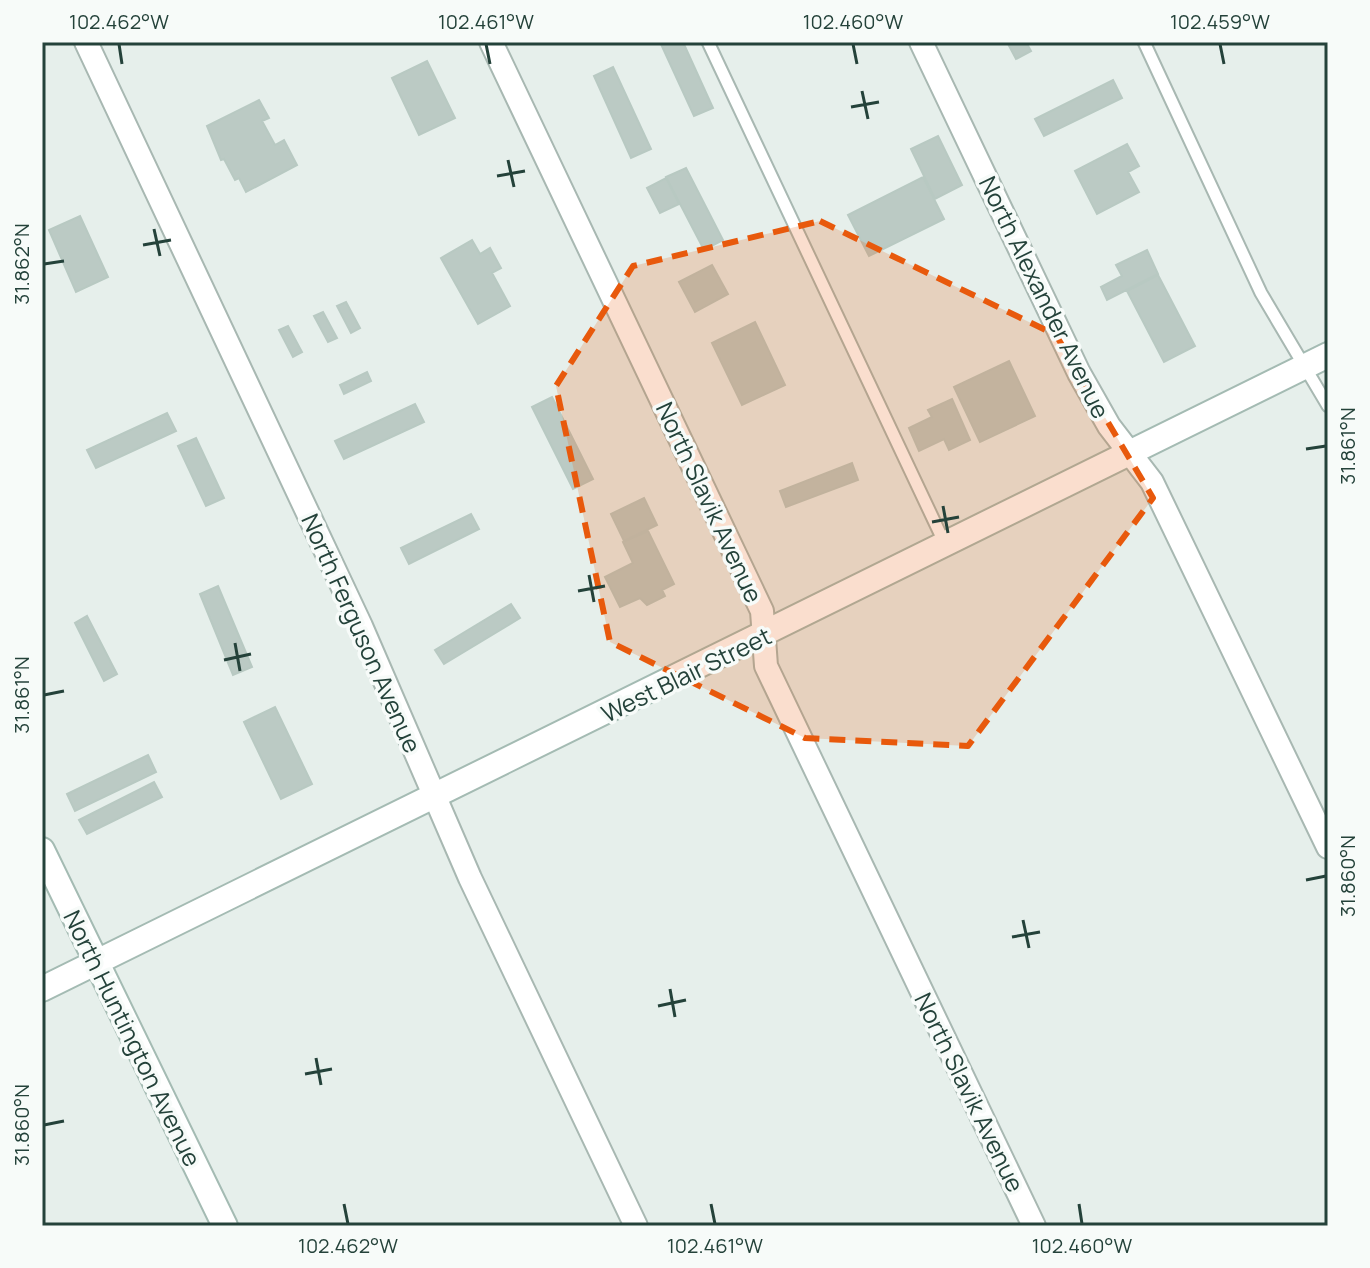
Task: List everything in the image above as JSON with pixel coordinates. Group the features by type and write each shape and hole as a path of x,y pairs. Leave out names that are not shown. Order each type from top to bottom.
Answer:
{"street":[{"name":"North Ferguson Avenue","path":"86,42 361,626 435,797 636,1226"},
{"name":"North Slavik Avenue","path":"491,42 762,611 766,666 1034,1226"},
{"name":"North Alexander Avenue","path":"921,42 1079,373 1130,454 1152,482 1328,847"},
{"name":"West Blair Street","path":"42,989 1317,360"},
{"name":"North Huntington Avenue","path":"42,850 225,1226"}],"lane":[{"path":"708,42 945,545"},
{"path":"1144,42 1261,293 1317,360 1328,406"}],"highlighted area":[{"path":"820,221 1056,335 1153,498 968,746 805,738 610,642 556,386 633,266"}],"building":[{"path":"660,42 683,42 713,108 694,116"},
{"path":"1007,42 1026,42 1031,51 1016,59"},
{"path":"427,61 455,118 419,135 392,78"},
{"path":"613,67 651,149 631,158 594,76"},
{"path":"1113,80 1122,98 1044,136 1035,119"},
{"path":"259,100 269,118 262,121 275,145 284,140 297,165 246,192 239,178 235,180 224,159 221,160 207,126"},
{"path":"938,136 962,185 935,199 911,149"},
{"path":"1127,144 1139,166 1128,172 1139,192 1097,214 1075,171"},
{"path":"686,168 723,240 704,250 666,177"},
{"path":"923,177 944,219 869,256 848,215"},
{"path":"666,178 679,204 660,213 647,188"},
{"path":"80,216 108,277 76,292 49,230"},
{"path":"472,240 480,254 490,248 501,268 492,273 510,306 478,324 441,258"},
{"path":"1147,250 1158,274 1107,300 1101,287 1122,276 1116,265"},
{"path":"712,265 728,294 695,312 679,282"},
{"path":"1158,275 1195,346 1164,362 1127,291"},
{"path":"346,302 360,328 351,333 337,306"},
{"path":"323,312 337,338 328,342 314,316"},
{"path":"755,322 785,385 742,405 712,343"},
{"path":"288,326 302,352 293,357 279,330"},
{"path":"1009,361 1035,416 980,442 954,387"},
{"path":"367,372 371,381 344,394 340,385"},
{"path":"552,397 593,479 573,489 532,407"},
{"path":"952,399 970,440 949,450 944,439 919,451 909,428 932,417 928,410"},
{"path":"415,404 424,422 344,459 335,441"},
{"path":"167,413 176,431 96,468 87,450"},
{"path":"196,438 224,498 206,506 178,446"},
{"path":"852,463 858,480 786,507 780,491"},
{"path":"644,498 657,525 624,541 611,514"},
{"path":"471,514 479,529 409,564 401,548"},
{"path":"648,531 674,584 662,590 665,596 647,605 640,598 620,607 605,577 633,563 623,542"},
{"path":"218,586 252,667 233,675 200,594"},
{"path":"511,604 520,618 444,664 435,650"},
{"path":"87,616 117,674 104,681 75,623"},
{"path":"275,707 312,784 281,799 244,722"},
{"path":"148,755 156,772 75,811 67,794"},
{"path":"154,782 162,797 87,834 79,820"}]}
